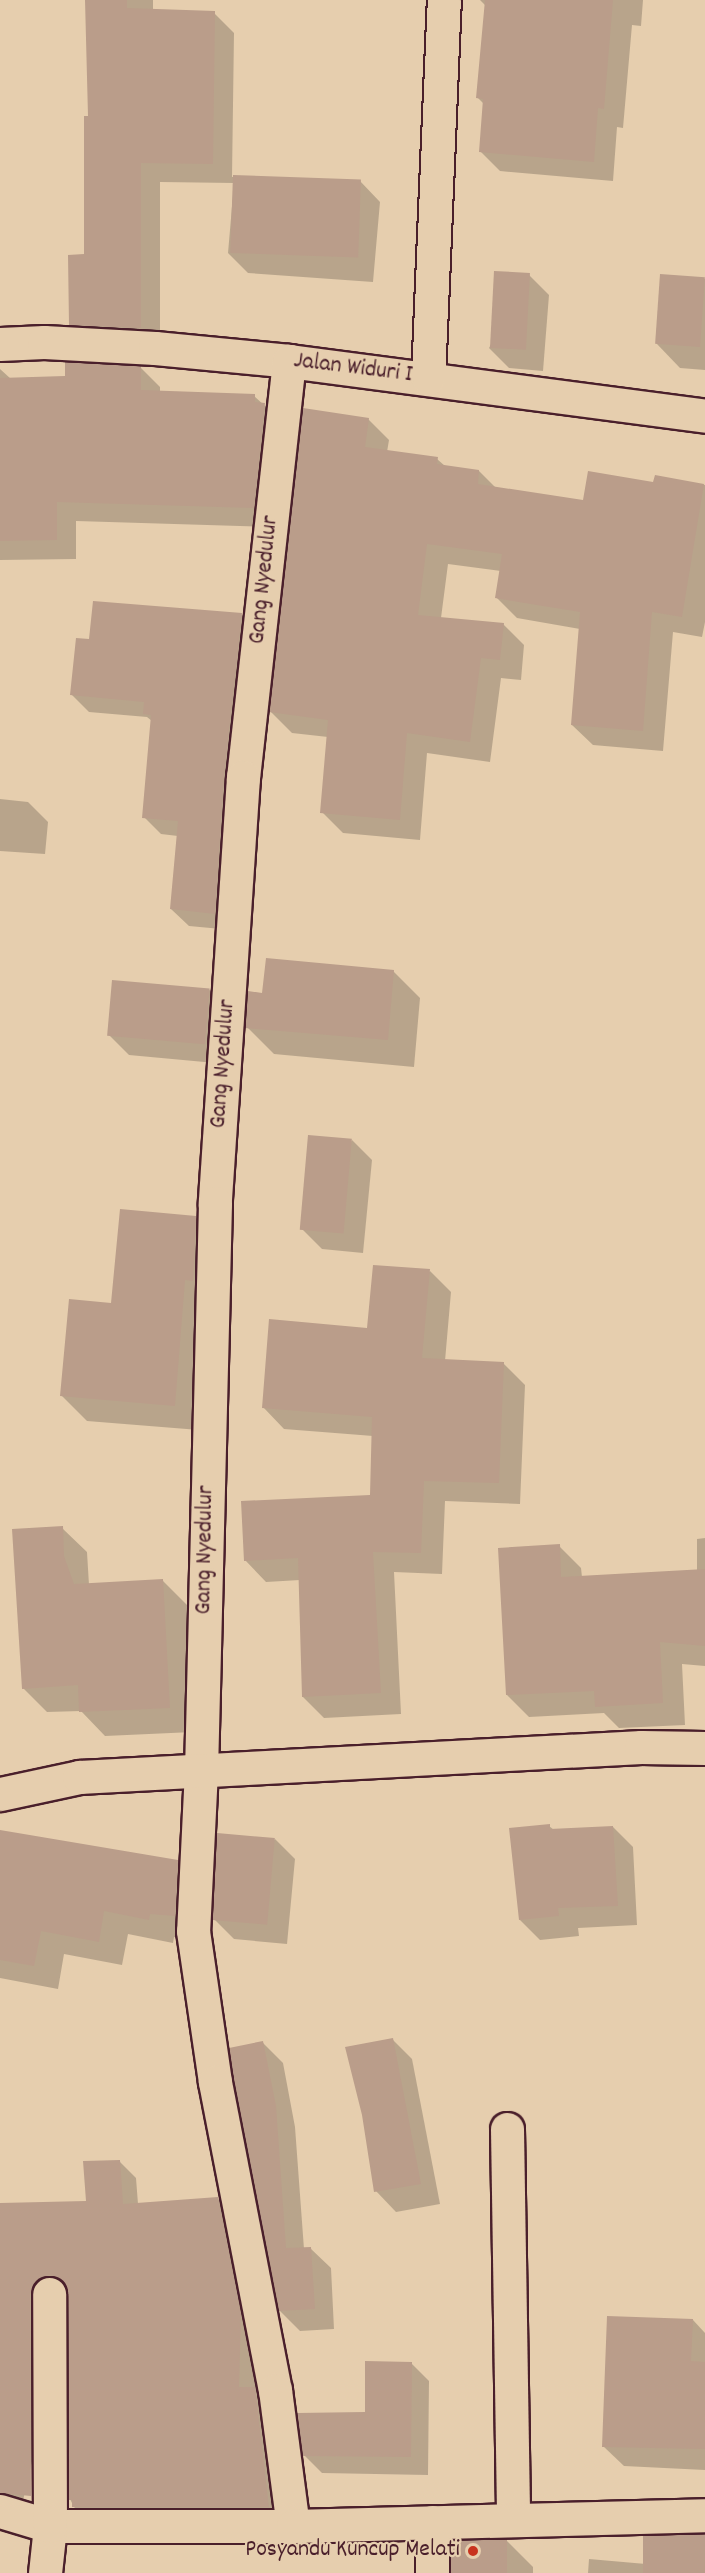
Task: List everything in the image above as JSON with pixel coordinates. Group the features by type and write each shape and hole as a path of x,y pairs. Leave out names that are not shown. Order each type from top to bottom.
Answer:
{"street":[{"path":"428,378 444,0"},
{"name":"Jalan Widuri I","path":"0,344 44,342 133,347 289,361 705,417"},
{"name":"Gang Nyedulur","path":"289,361 243,777 214,1203 201,1770 193,1931 215,2082 275,2390 293,2526"},
{"path":"0,1794 79,1777 641,1747 705,1749"},
{"path":"507,2129 513,2520"},
{"path":"45,2573 50,2526 49,2294"},
{"path":"0,2511 50,2526 293,2526 705,2515"},
{"path":"432,2522 432,2573"}],"building":[{"path":"85,0 127,0 127,8 215,11 213,164 141,163 141,328 69,325 68,255 84,254 84,116 88,116"},
{"path":"485,0 613,0 604,109 598,108 594,162 479,152 483,99 476,98"},
{"path":"233,175 361,179 358,257 230,253"},
{"path":"494,271 530,273 526,350 490,348"},
{"path":"660,274 705,277 700,347 655,344"},
{"path":"65,362 141,366 141,390 255,394 255,402 265,403 254,508 57,502 57,540 0,541 0,378 65,376"},
{"path":"303,408 369,418 365,447 438,457 437,464 479,470 478,484 583,500 588,471 653,482 655,475 704,484 682,617 652,612 643,731 571,725 580,612 495,598 502,554 427,544 418,615 504,623 500,660 481,658 470,742 407,733 400,820 320,813 328,720 269,712"},
{"path":"93,601 242,613 224,775 215,914 170,909 178,821 142,818 151,715 143,714 144,702 70,695 76,638 89,639"},
{"path":"266,958 394,970 388,1040 245,1028 248,991 262,993"},
{"path":"112,980 210,989 205,1044 107,1036"},
{"path":"308,1135 352,1139 344,1233 300,1230"},
{"path":"120,1209 196,1216 193,1281 185,1280 175,1406 60,1396 69,1299 111,1303"},
{"path":"373,1265 430,1269 422,1358 504,1362 499,1483 424,1481 421,1553 373,1552 381,1693 302,1697 298,1558 244,1561 241,1501 370,1495 372,1417 262,1408 269,1319 367,1328"},
{"path":"63,1526 64,1556 74,1584 163,1579 170,1708 79,1712 78,1685 22,1689 12,1529"},
{"path":"560,1544 561,1577 705,1569 705,1646 660,1642 663,1703 595,1707 594,1691 506,1695 498,1548"},
{"path":"550,1824 550,1829 613,1826 618,1906 558,1908 559,1916 519,1920 509,1828"},
{"path":"0,1830 178,1860 175,1916 150,1914 149,1920 104,1911 99,1942 41,1931 34,1966 0,1960"},
{"path":"217,1833 275,1838 267,1925 209,1920"},
{"path":"393,2038 421,2184 374,2192 362,2115 345,2047"},
{"path":"263,2041 276,2106 286,2248 311,2247 315,2309 279,2311 233,2079 229,2048"},
{"path":"120,2160 123,2204 218,2197 241,2314 239,2387 255,2387 269,2507 72,2507 72,2500 69,2500 68,2294 65,2284 50,2275 39,2278 30,2294 31,2496 0,2493 0,2203 86,2201 83,2161"},
{"path":"607,2316 693,2319 691,2361 705,2362 705,2449 602,2447"},
{"path":"365,2361 412,2362 411,2457 303,2456 297,2413 365,2412"},
{"path":"643,2534 705,2534 705,2573 643,2573"},
{"name":"Posyandu Kuncup Melati","path":"451,2539 507,2539 507,2573 451,2573"}],"place":[{"name":"Posyandu Kuncup Melati","path":"473,2551"}]}
